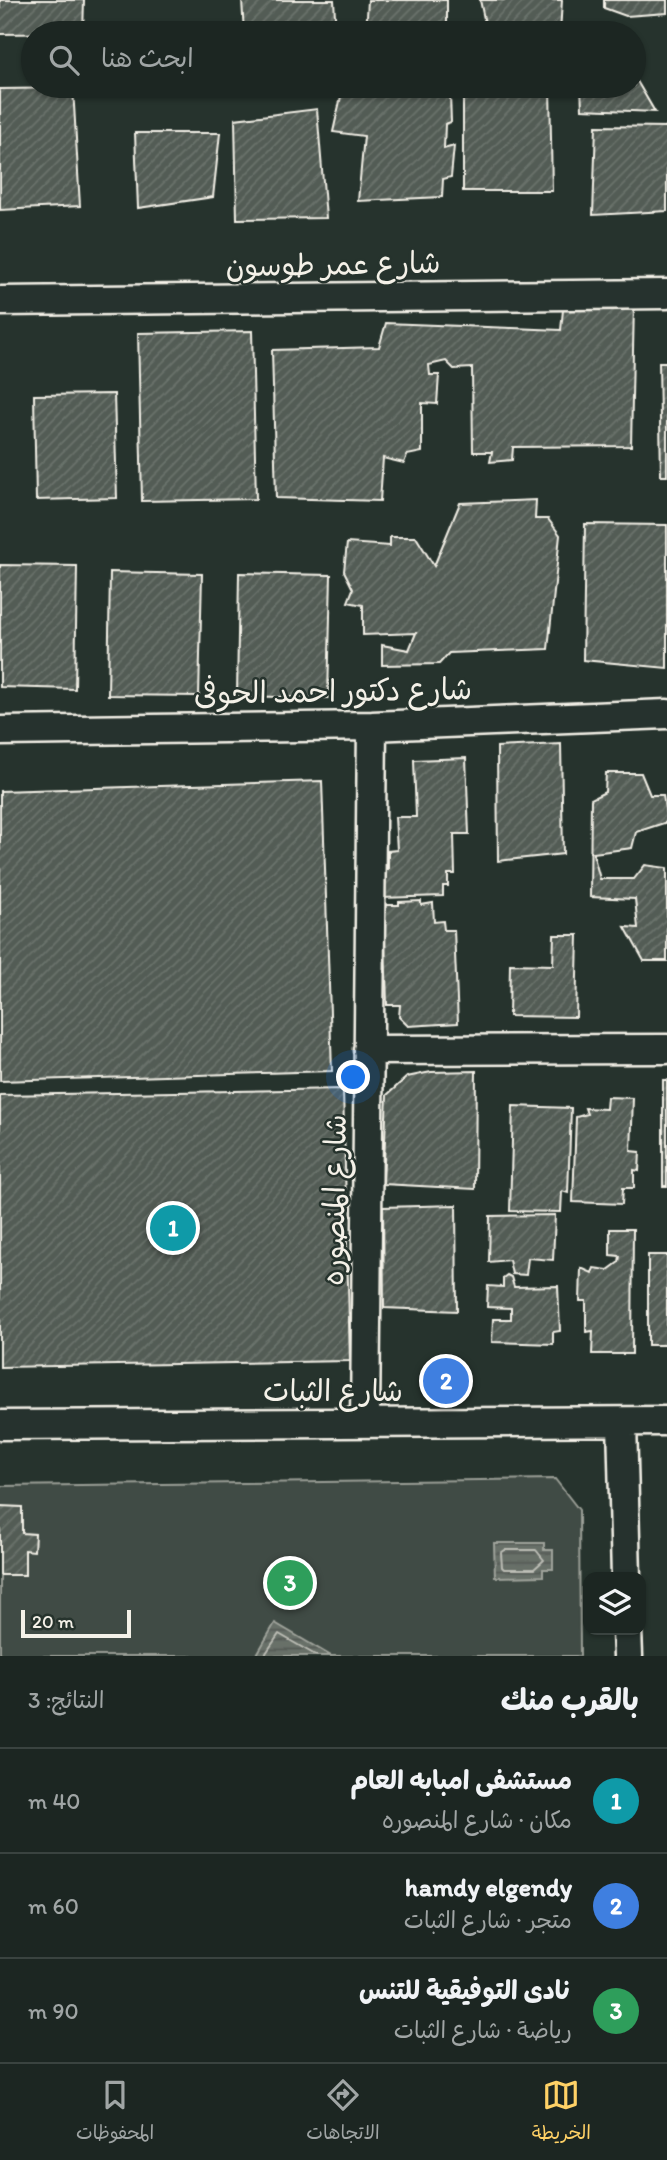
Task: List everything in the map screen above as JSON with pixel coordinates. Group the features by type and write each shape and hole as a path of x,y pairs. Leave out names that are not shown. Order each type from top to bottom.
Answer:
{"street":[{"name":"شارع عمر طوسون","path":"0,301 667,294"},
{"name":"شارع دكتور احمد الحوفى","path":"0,731 372,726 667,713"},
{"name":"شارع المنصوره","path":"365,1423 372,726"},
{"path":"368,1050 667,1049"},
{"name":"شارع الثبات","path":"0,1425 667,1421"},
{"path":"622,1422 626,1572"},
{"path":"627,1635 628,1656"}],"shaded area":[{"path":"555,1479 579,1510 580,1656 0,1656 0,1486"}],"water":[{"path":"494,1543 544,1543 544,1550 553,1550 553,1569 543,1569 543,1576 495,1577"},
{"path":"275,1623 331,1656 256,1656"}],"building":[{"path":"0,0 84,0 83,21 21,21 21,34 0,34"},
{"path":"242,0 334,0 335,21 243,21"},
{"path":"368,0 447,0 447,21 367,21"},
{"path":"480,0 562,0 561,21 484,21"},
{"path":"604,0 667,0 667,13 626,16 604,8"},
{"path":"0,89 21,89 21,98 74,98 80,206 0,210"},
{"path":"646,97 655,112 582,109 582,98"},
{"path":"341,98 450,98 451,122 445,124 444,149 454,146 451,177 443,179 442,197 358,201 364,136 333,132"},
{"path":"463,98 550,98 552,191 463,191"},
{"path":"317,109 326,218 237,219 235,119"},
{"path":"596,126 667,127 667,211 593,215"},
{"path":"135,133 220,133 213,197 138,208"},
{"path":"564,300 634,303 631,446 513,447 512,460 490,462 492,452 473,452 472,368 454,369 446,361 429,365 430,375 439,375 437,404 422,403 422,452 407,455 404,463 383,458 380,501 276,498 272,350 379,347 386,323 561,330"},
{"path":"252,331 256,499 142,501 138,333"},
{"path":"659,362 667,362 667,476 661,476"},
{"path":"114,394 117,498 36,500 34,395"},
{"path":"536,500 535,519 548,519 560,535 548,649 449,653 439,664 382,665 382,645 409,650 416,633 363,635 363,605 348,602 353,589 344,571 347,543 390,546 390,537 416,537 434,566 460,503"},
{"path":"585,524 667,525 667,668 583,660"},
{"path":"0,565 77,566 75,689 0,687"},
{"path":"110,572 202,574 199,696 108,695"},
{"path":"239,573 331,575 328,698 237,696"},
{"path":"561,744 563,854 498,861 497,747"},
{"path":"466,758 469,834 454,834 455,874 448,874 448,886 443,886 443,896 381,898 380,869 388,869 388,851 397,850 395,817 416,817 414,760"},
{"path":"606,773 641,773 650,795 663,795 667,822 636,832 632,848 593,853 600,879 634,879 645,865 667,868 667,961 644,961 625,927 638,928 635,899 590,897 591,799 605,792"},
{"path":"322,781 332,1071 0,1081 0,791"},
{"path":"421,901 421,905 433,903 434,922 443,921 444,930 454,930 458,1023 408,1026 399,1017 400,1005 387,1005 384,905"},
{"path":"554,935 578,935 576,1017 509,1016 510,964 553,965"},
{"path":"476,1071 475,1189 383,1184 387,1095 407,1077 431,1072"},
{"path":"663,1080 667,1080 667,1186 663,1186"},
{"path":"343,1089 350,1361 0,1367 0,1095"},
{"path":"607,1097 633,1098 631,1151 640,1152 639,1171 634,1170 634,1188 623,1188 622,1204 573,1202 576,1117 587,1114 585,1108 606,1109"},
{"path":"513,1106 571,1108 568,1193 562,1191 561,1212 510,1211"},
{"path":"456,1205 457,1311 384,1308 383,1207"},
{"path":"555,1215 553,1260 528,1258 526,1275 512,1274 509,1260 489,1262 490,1216"},
{"path":"610,1229 633,1229 632,1354 592,1354 593,1331 586,1332 586,1301 580,1301 581,1268 592,1273 594,1268 608,1270 619,1262 620,1256 610,1255"},
{"path":"648,1255 667,1255 667,1345 648,1345"},
{"path":"507,1275 511,1277 514,1287 558,1286 560,1331 553,1332 553,1344 492,1342 493,1319 511,1319 511,1308 487,1307 488,1286 503,1287 503,1278"},
{"path":"0,1506 22,1507 22,1533 35,1534 34,1551 25,1550 25,1575 0,1575"}],"place":[{"name":"مستشفى امبابه العام","path":"173,1228"},
{"name":"hamdy elgendy","path":"446,1381"},
{"name":"نادى التوفيقية للتنس","path":"290,1583"}]}
